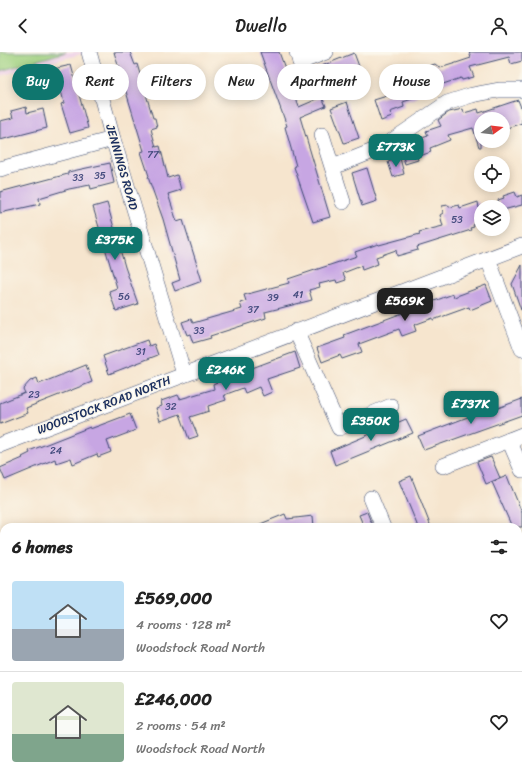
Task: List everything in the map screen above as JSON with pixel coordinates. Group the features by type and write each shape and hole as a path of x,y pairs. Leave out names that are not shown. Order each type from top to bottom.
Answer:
{"street":[{"name":"JENNINGS ROAD","path":"89,52 113,139 184,374"},
{"path":"299,57 326,52"},
{"path":"333,167 383,147 447,103 478,94 499,90 522,90"},
{"path":"322,135 343,202"},
{"path":"0,169 113,139"},
{"name":"WOODSTOCK ROAD NORTH","path":"0,445 522,246"},
{"path":"488,259 522,349"},
{"path":"296,331 335,431 391,406"},
{"path":"443,466 516,438 522,470"},
{"path":"371,498 381,523"}],"shaded area":[{"path":"0,52 89,52 44,64 12,64 12,73 0,76"}],"green space":[{"path":"0,52 66,52 24,64 12,64 12,68 0,71"}],"building":[{"path":"114,52 130,52 135,65 137,64 137,100 148,100 157,127 151,129 156,147 160,146 168,178 177,175 181,190 168,194 177,222 183,220 202,281 175,291 172,283 180,280 163,219 148,177 149,176 141,152 144,151 129,100 129,64 118,64"},
{"path":"260,52 279,52 283,64 277,64 277,99 269,77 269,64 264,64"},
{"path":"469,52 522,52 522,61 511,64 509,57 470,67 474,77 462,80 461,78 444,84 444,67 471,58"},
{"path":"354,53 358,64 326,64"},
{"path":"71,65 72,100 80,100 88,128 70,133 61,104 64,103 64,67"},
{"path":"379,98 379,100 409,100 403,102 404,107 390,112 392,117 381,121 374,100"},
{"path":"278,100 296,100 299,107 315,100 323,100 326,106 300,117 330,217 313,222 294,167 296,166 285,127 287,126"},
{"path":"518,100 522,110 522,123 510,127 510,112 482,112"},
{"path":"347,102 359,138 344,143 331,108"},
{"path":"26,107 27,113 43,109 47,128 0,140 0,121 13,118 11,111"},
{"path":"463,109 464,113 478,109 479,112 474,112 474,131 473,128 448,135 450,140 430,148 431,152 417,157 418,160 405,164 401,150 414,145 413,141 428,136 426,131 441,126 438,120 449,112"},
{"path":"400,158 404,174 393,177 388,162"},
{"path":"110,163 114,183 91,189 90,185 69,189 39,198 40,204 0,213 0,192 68,174 68,172"},
{"path":"367,168 377,201 362,206 352,173"},
{"path":"515,192 517,197 522,195 522,205 510,208 510,200 498,200 504,198 503,196"},
{"path":"107,203 125,267 138,304 116,311 109,291 117,288 93,207"},
{"path":"474,203 474,227 470,228 471,230 417,247 418,250 397,256 396,250 376,257 378,264 362,270 361,266 343,273 346,280 337,283 336,280 319,284 320,287 309,290 312,300 265,312 266,318 193,343 190,334 187,335 182,322 191,319 193,323 242,309 240,303 246,301 244,295 289,283 288,279 357,256 355,252 378,244 379,245 420,234 419,232 443,226 440,215 443,213 442,206 448,205 451,207 459,205 460,208"},
{"path":"522,265 522,310 521,310 512,284"},
{"path":"486,285 492,301 470,310 469,307 414,325 416,331 402,336 399,329 359,344 362,352 342,359 340,355 322,362 317,348 345,338 344,335 453,294 454,297"},
{"path":"147,340 149,346 154,344 158,355 109,374 103,356"},
{"path":"295,352 300,368 267,379 272,392 263,396 259,387 245,393 243,388 224,395 226,400 208,406 209,411 190,417 198,436 189,439 180,414 160,421 156,408 162,406 161,401 178,395 180,399 214,389 213,384 228,377"},
{"path":"86,365 92,382 26,408 28,413 0,424 0,403 25,393 23,389 30,381 37,378 39,384"},
{"path":"522,399 522,415 424,450 418,436 481,412 482,414"},
{"path":"130,414 136,430 107,441 111,452 98,457 97,454 73,464 71,458 56,463 55,459 5,480 0,468 23,458 22,457 30,453 29,451 90,427 90,429"},
{"path":"406,419 413,433 335,465 330,451"},
{"path":"491,457 500,478 486,484 477,462"},
{"path":"411,476 429,523 416,523 399,481"},
{"path":"507,476 522,513 522,523 510,523 492,482"},
{"path":"367,512 371,523 362,523 359,515"},
{"path":"285,514 287,519 313,516 314,523 263,523"}]}
